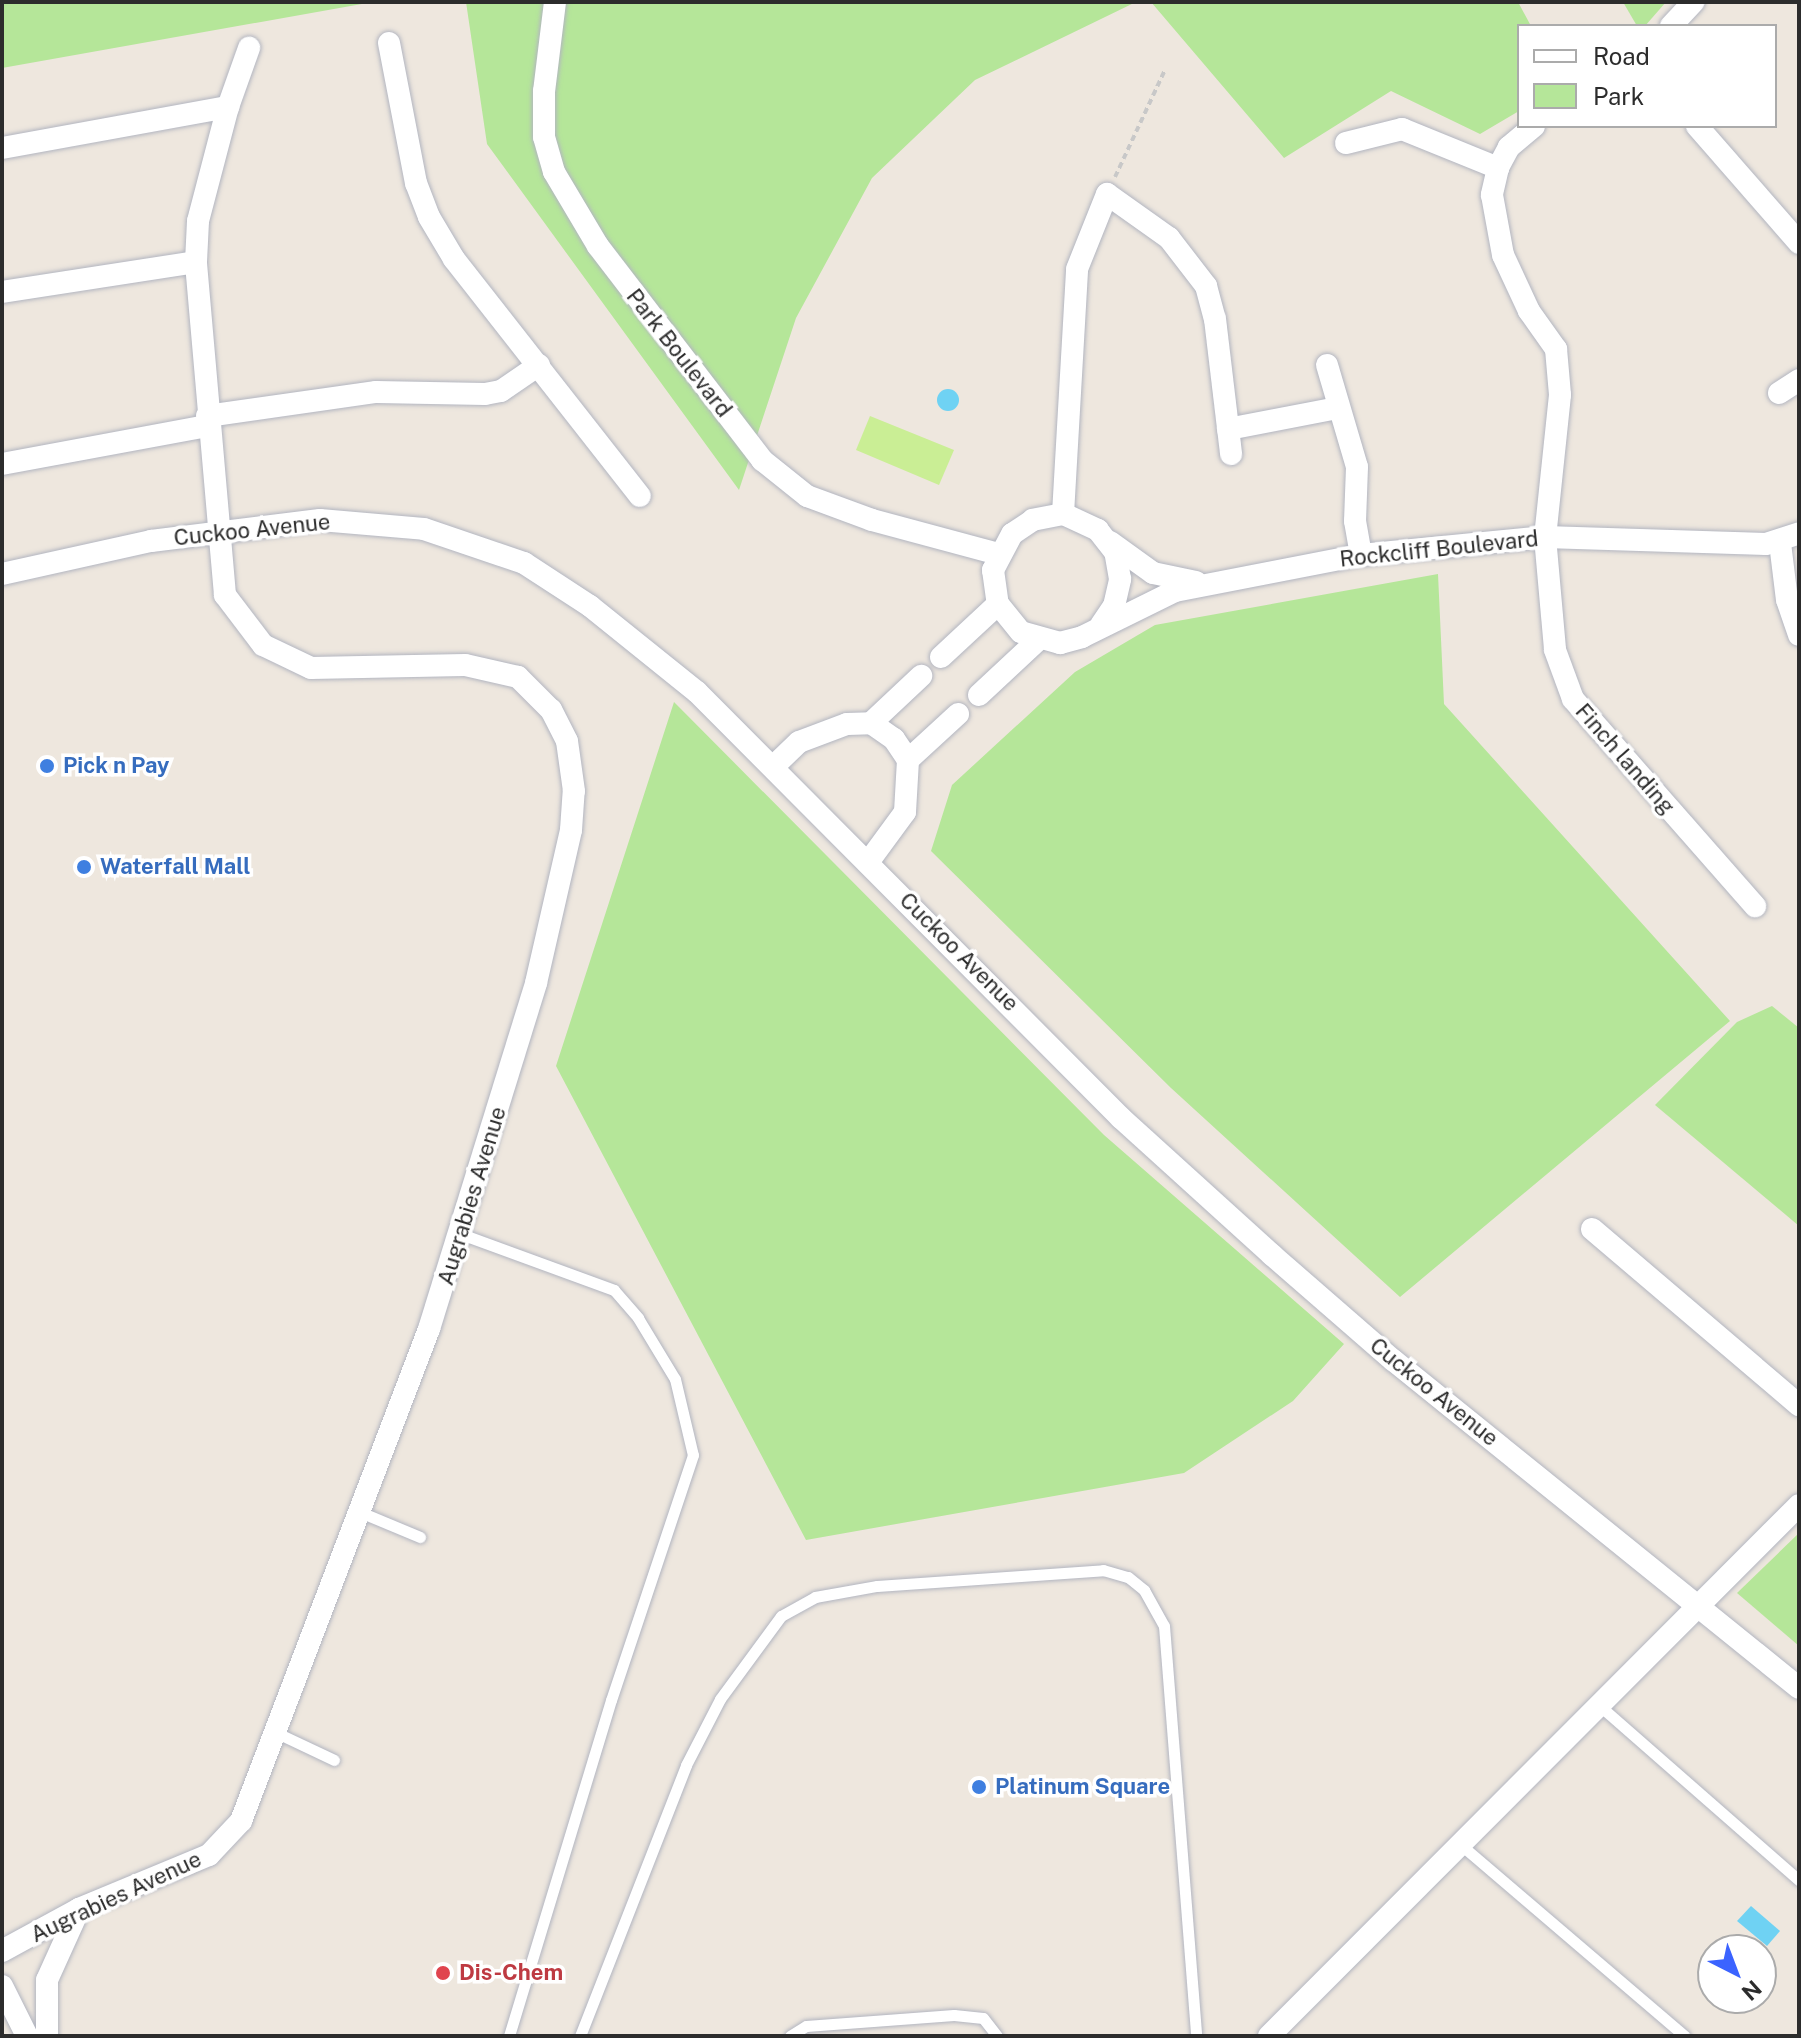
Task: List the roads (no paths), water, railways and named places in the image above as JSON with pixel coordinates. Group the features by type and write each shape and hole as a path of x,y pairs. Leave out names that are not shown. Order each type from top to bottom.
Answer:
{"street":[{"name":"Park Boulevard","path":"555,2 544,91 544,137 554,172 598,246 742,436 762,460 807,496 872,520 998,554"},
{"path":"1673,24 1693,2"},
{"path":"389,43 416,183 429,217 454,259 640,496"},
{"name":"Augrabies Avenue","path":"2,1951 79,1909 209,1855 241,1821 397,1423 461,1234 536,983 571,830 574,791 567,741 551,710 530,687 491,667 328,671 278,655 250,633 225,595 207,421 196,262 198,221 228,107 249,48"},
{"path":"2,148 228,107"},
{"path":"1346,143 1402,129 1498,168 1509,147 1532,128"},
{"path":"1699,128 1799,243"},
{"name":"Finch landing","path":"1498,168 1492,195 1503,255 1529,311 1556,349 1560,395 1545,537 1555,650 1573,699 1755,906"},
{"path":"1063,514 1077,269 1107,194 1169,238 1206,286 1215,319 1231,454"},
{"path":"2,292 196,262"},
{"path":"2,464 207,421 376,392 485,394 501,391 539,365"},
{"path":"1327,365 1337,408 1357,467 1361,555"},
{"path":"1779,393 1799,380"},
{"path":"1228,429 1337,408"},
{"path":"1063,514 1086,522 1165,577 1222,581 1175,591 1071,640 1038,640 1007,620 993,586 998,554 1022,526 1063,514"},
{"name":"Cuckoo Avenue","path":"2,574 219,530 320,520 373,522 469,541 524,563 639,644 773,767 1121,1118 1272,1255 1695,1606 1799,1688"},
{"name":"Rockcliff Boulevard","path":"1222,581 1361,555 1545,537 1790,538"},
{"path":"1790,538 1787,600 1799,635"},
{"path":"1101,625 1114,606 1120,579 1108,540"},
{"path":"941,657 998,604"},
{"path":"979,695 1038,640"},
{"path":"773,767 799,742 822,731 871,723 921,676"},
{"path":"908,760 958,714"},
{"path":"869,861 905,812 908,760 894,739 871,723"},
{"path":"1592,1229 1799,1405"},
{"path":"1269,2036 1799,1505"},
{"path":"47,2036 47,1980 79,1909"},
{"path":"2,1986 27,2036"}],"lane":[{"path":"461,1234 614,1290 675,1379 691,1434 687,1483 611,1700 509,2036"},
{"path":"360,1512 420,1537"},
{"path":"580,2036 686,1765 720,1699 781,1616 815,1597 877,1586 1103,1570 1128,1577 1144,1590 1164,1626 1196,2036"},
{"path":"1600,1706 1799,1880"},
{"path":"277,1733 334,1760"},
{"path":"1461,1845 1685,2036"},
{"path":"790,2036 806,2026 970,2016 989,2022 997,2036"},
{"path":"871,2021 872,2036"}],"water":[{"path":"948,389 956,392 959,400 956,408 948,411 940,408 937,400 940,392"},
{"path":"1751,1906 1780,1931 1777,1934 1753,1934 1737,1921"}],"place":[{"name":"Pick n Pay","path":"47,766"},
{"name":"Waterfall Mall","path":"84,867"},
{"name":"Platinum Square","path":"979,1787"},
{"name":"Dis-Chem","path":"443,1973"}]}
